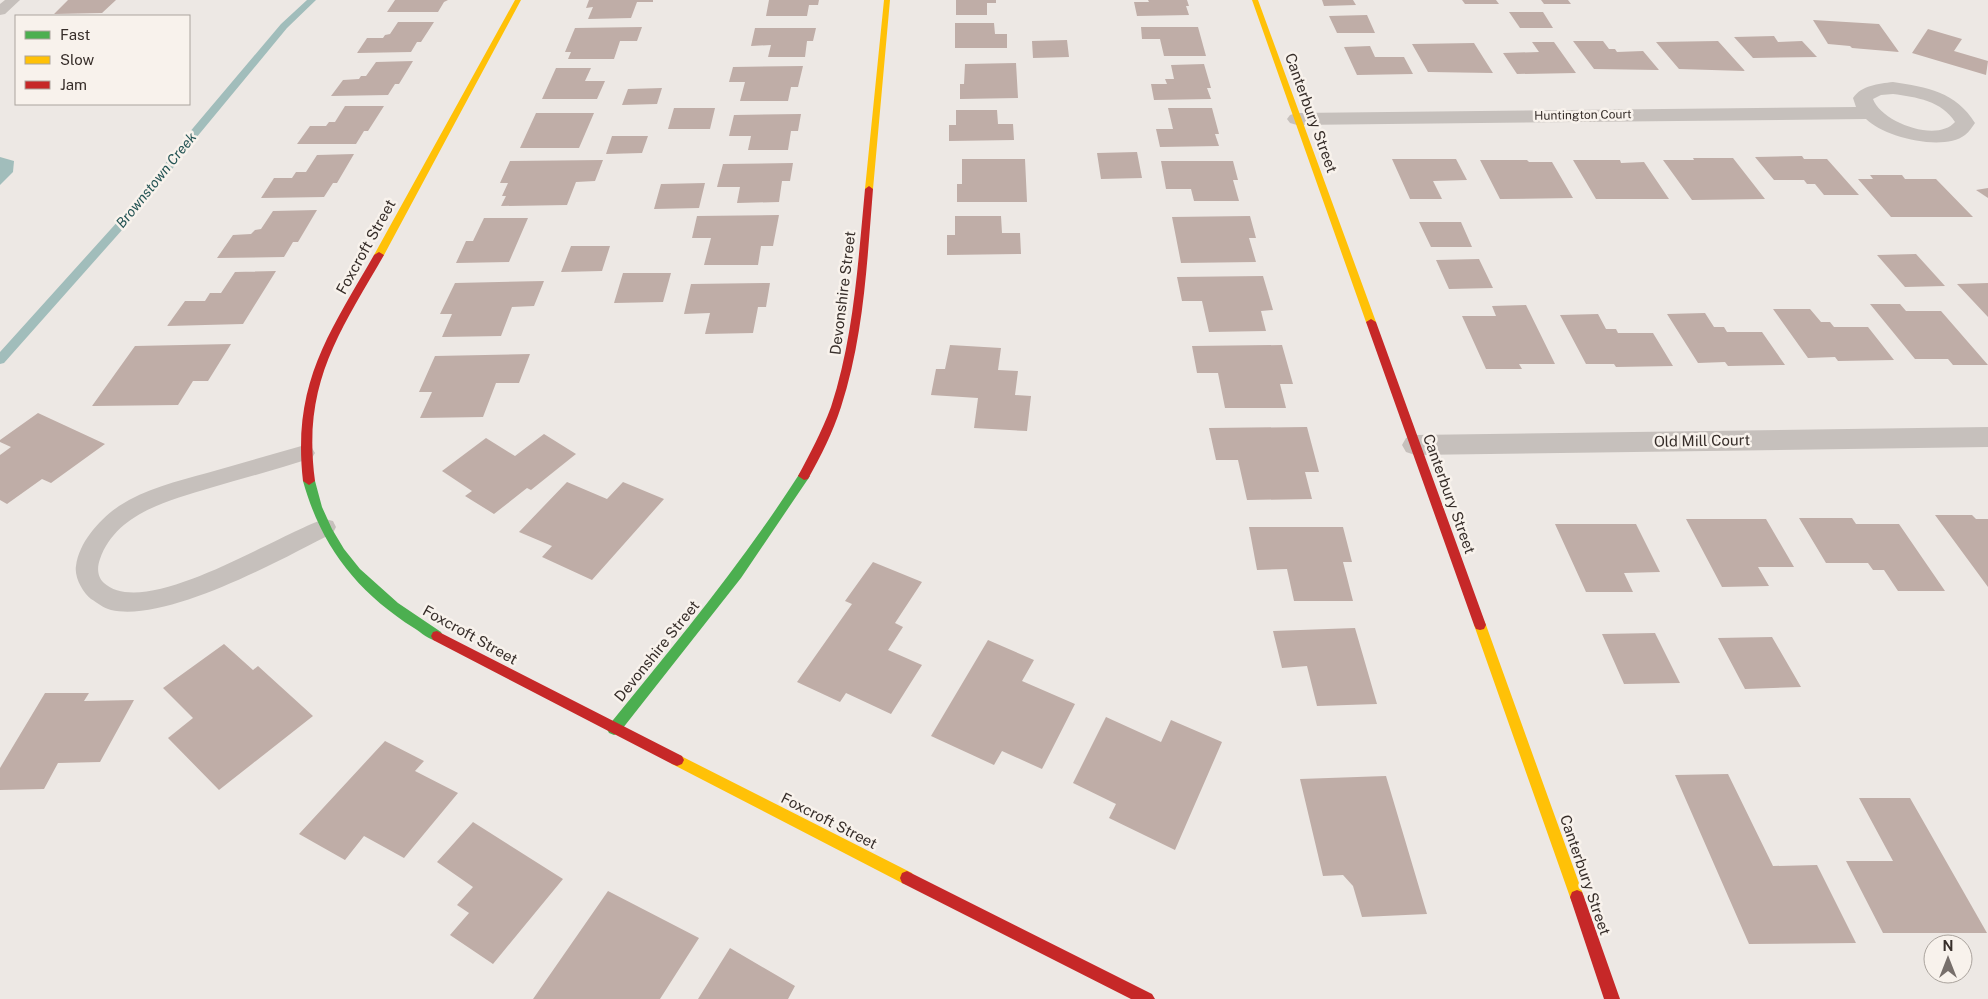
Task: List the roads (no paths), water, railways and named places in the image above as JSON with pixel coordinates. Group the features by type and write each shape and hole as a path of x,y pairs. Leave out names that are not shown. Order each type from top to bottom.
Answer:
{"street":[{"name":"Foxcroft Street","path":"518,0 332,340 315,379 306,418 305,453 312,496 329,538 354,572 387,604 422,628 614,729 1147,999"},
{"name":"Devonshire Street","path":"614,729 740,571 790,500 829,427 851,359 857,322 887,0"},
{"name":"Canterbury Street","path":"1255,0 1612,999"},
{"name":"Huntington Court","path":"1297,118 1869,113"},
{"name":"Old Mill Court","path":"1415,445 1988,437"}],"lane":[{"path":"0,11 13,0"},
{"path":"305,453 163,493 128,511 105,530 94,548 87,565 90,581 99,596 117,602 138,603 166,597 227,575 325,527"}],"water":[{"path":"0,157 14,161 13,172 0,185"}],"waterway":[{"name":"Brownstown Creek","path":"0,360 142,201 192,136 284,26 312,0"}]}
